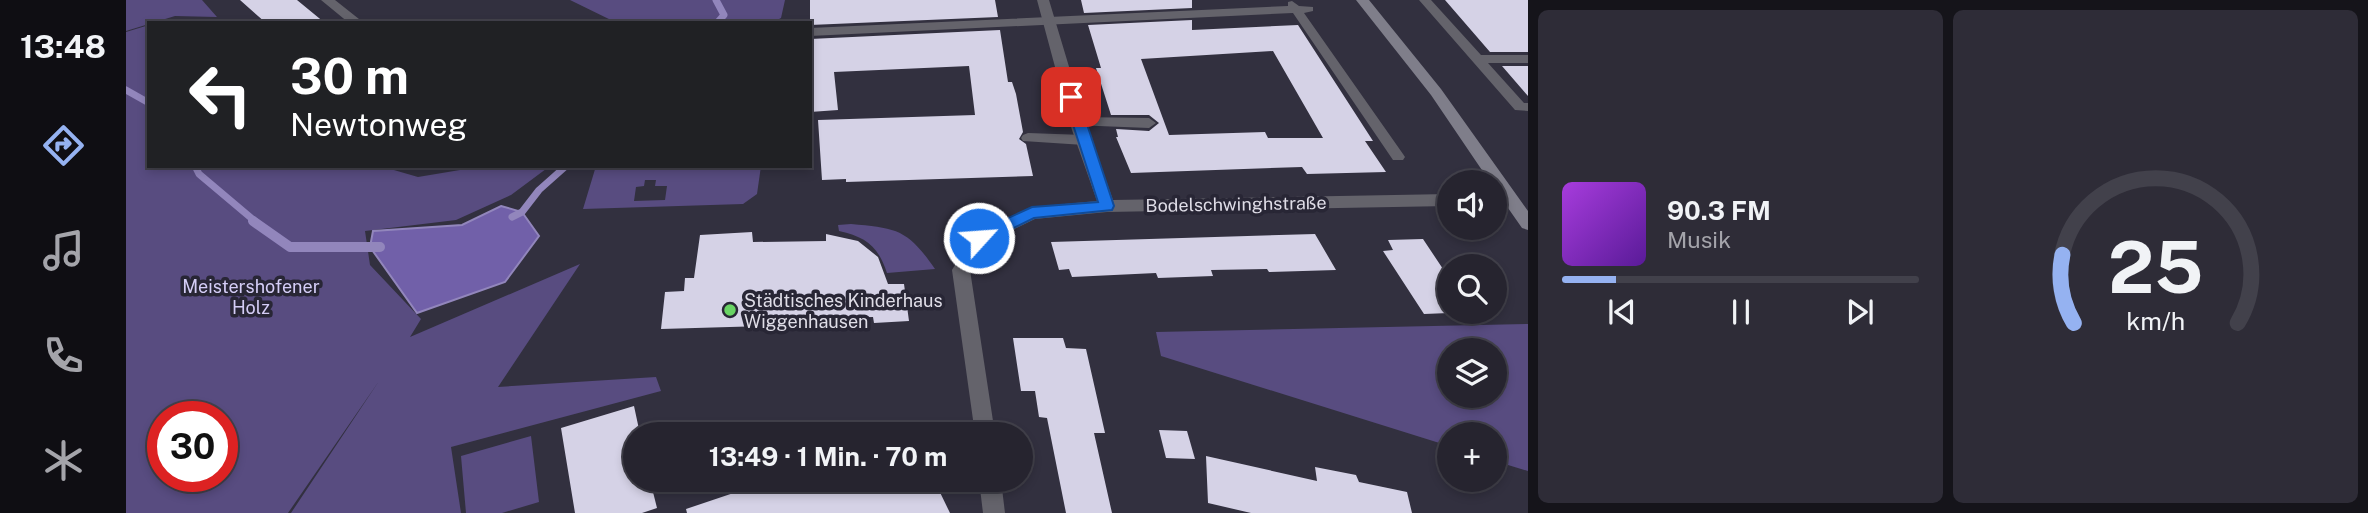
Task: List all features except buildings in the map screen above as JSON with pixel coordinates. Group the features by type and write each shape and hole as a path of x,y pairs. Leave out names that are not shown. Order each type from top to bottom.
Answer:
{"main road":[{"path":"1362,0 1436,92 1485,170"},
{"path":"1507,203 1528,224"}],"street":[{"path":"327,0 355,21"},
{"path":"1043,0 1083,140 1107,206"},
{"name":"Bodelschwinghstraße","path":"983,422 961,270 979,238 1032,213 1107,206 1437,200"},
{"path":"991,492 994,513"}],"lane":[{"path":"1425,0 1520,107 1528,107"},
{"path":"812,32 1298,6 1398,157"},
{"path":"1480,59 1528,59"},
{"path":"1078,122 1149,123"},
{"path":"1028,138 1083,140"}],"green space":[{"path":"126,0 202,0 217,17 175,16 147,21 147,25 126,31"},
{"path":"570,0 785,0 781,18 775,21 613,21"},
{"name":"Meistershofener Holz","path":"147,26 147,168 387,168 418,177 472,168 547,168 511,195 456,220 365,231 370,265 421,319 410,337 580,264 498,387 656,377 661,391 451,447 461,513 291,513 379,381 288,513 126,513 126,32"},
{"path":"595,168 761,168 757,194 743,204 583,209","holes":["645,180 656,180 655,186 667,186 665,200 634,201 636,187 644,186"]},
{"path":"838,225 880,227 900,233 917,246 935,269 887,273 880,256 870,244 857,236 839,231"},
{"path":"1528,324 1528,471 1507,465 1507,422 1437,422 1437,442 1161,356 1156,332"},
{"path":"531,436 539,502 502,513 466,513 461,456"}],"shaded area":[{"path":"501,206 522,212 539,236 505,282 417,313 370,247 373,231 462,225"}],"waterway":[{"path":"716,0 724,15 719,21"},
{"path":"126,90 147,102"},
{"path":"196,168 199,174 256,222"},
{"path":"512,217 522,212 539,190 564,168"},
{"path":"253,221 290,247 380,247"}],"place":[{"name":"Städtisches Kinderhaus Wiggenhausen","path":"730,310"}],"route":[{"path":"979,238 1032,213 1107,206 1071,97"}]}
